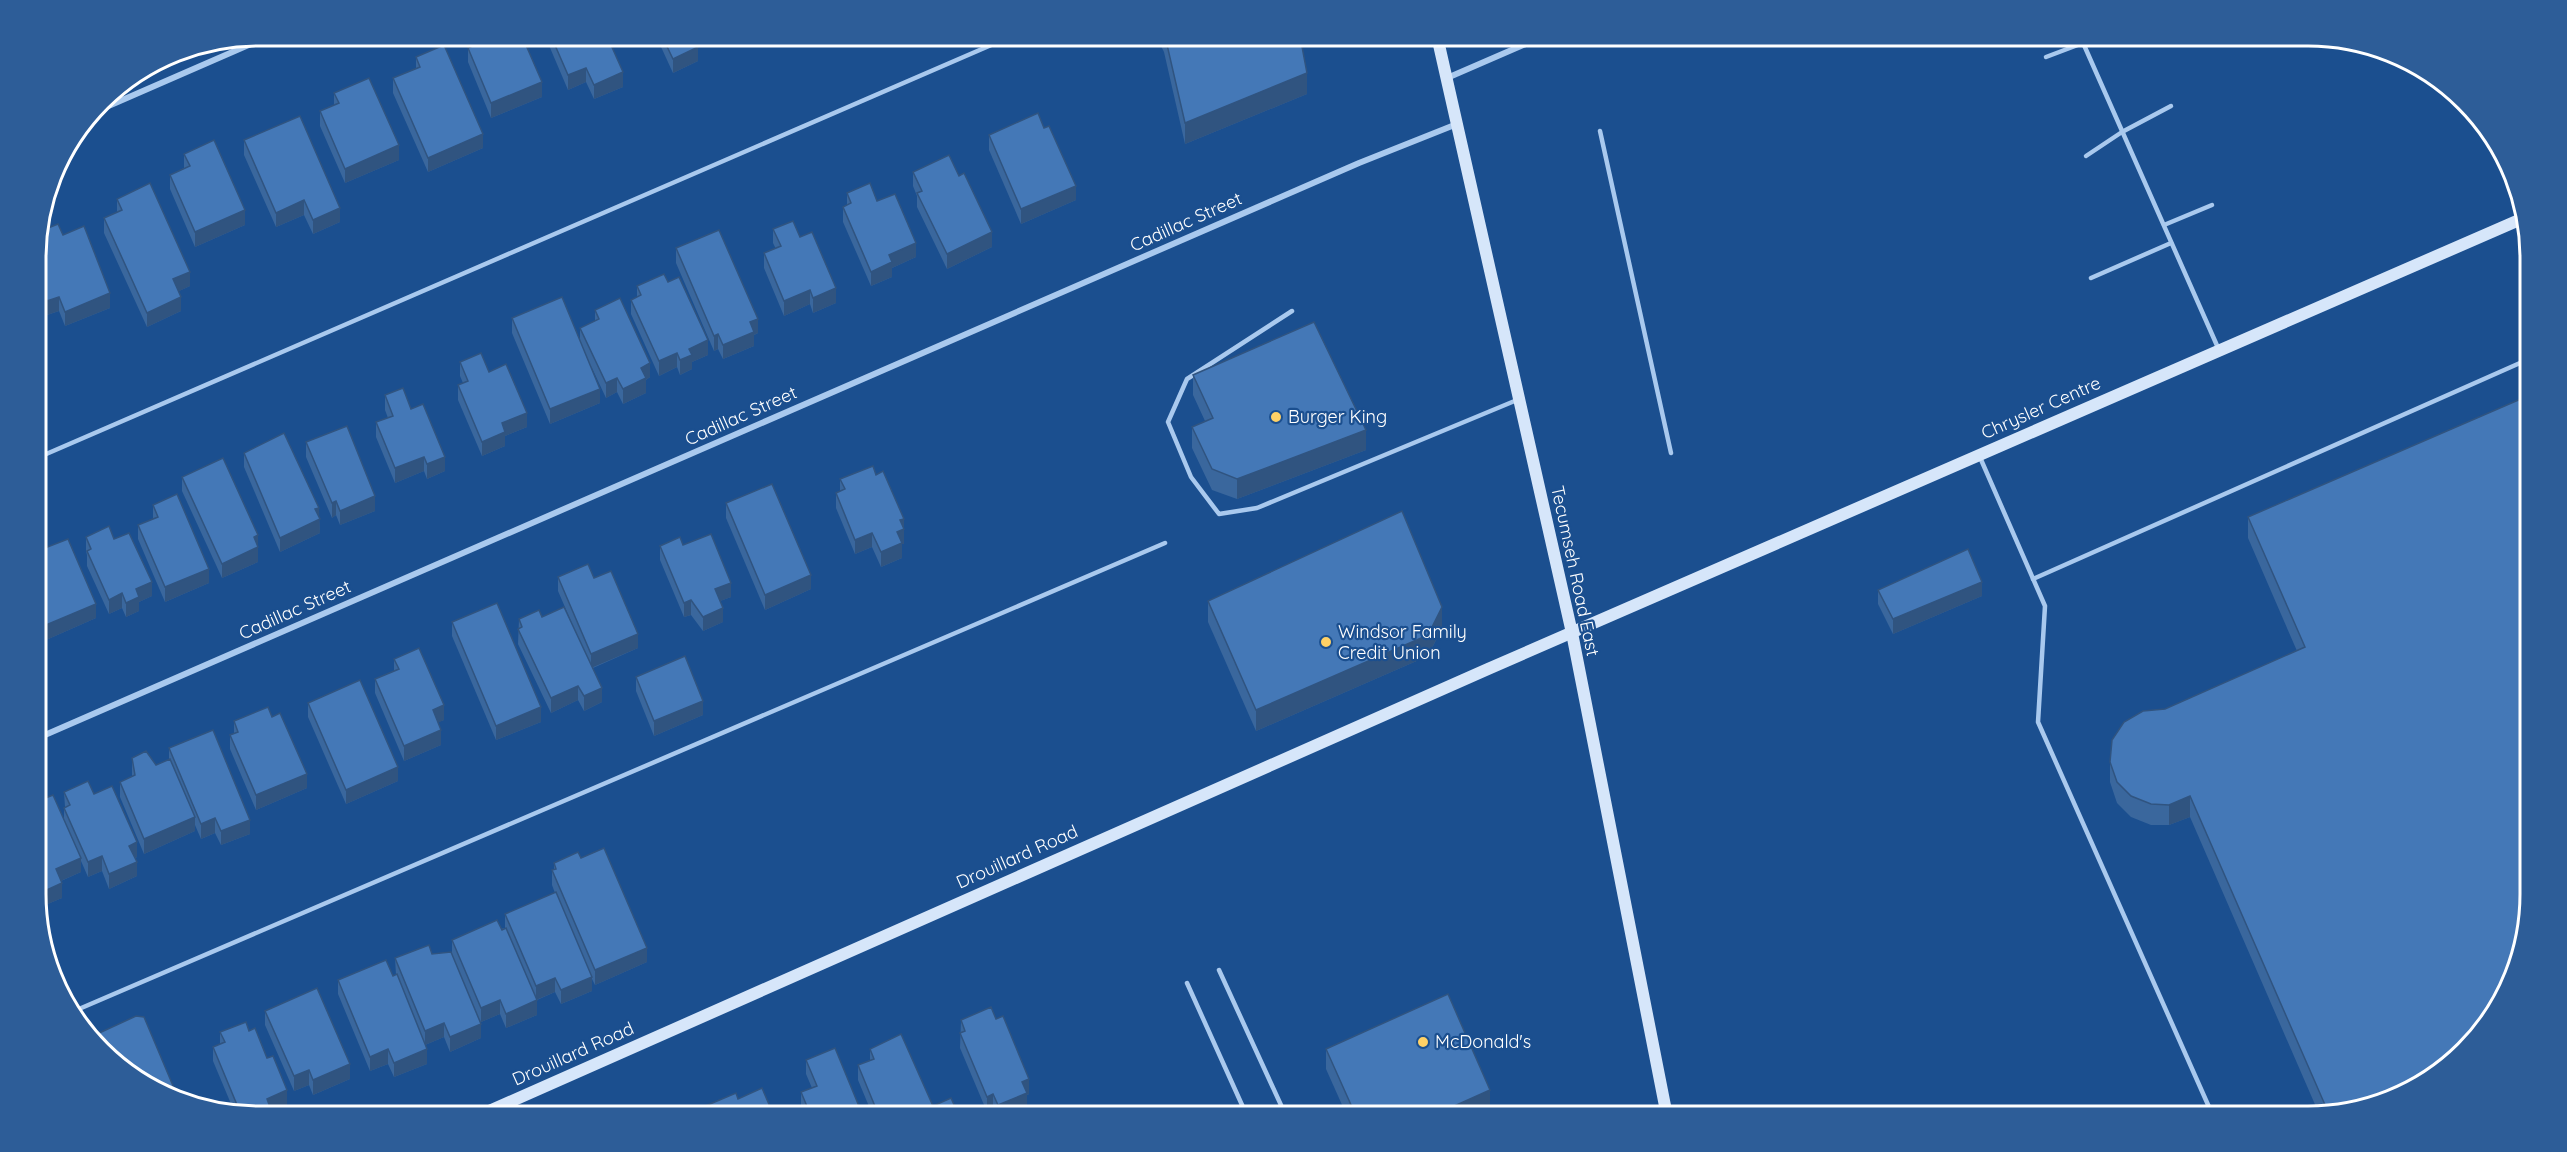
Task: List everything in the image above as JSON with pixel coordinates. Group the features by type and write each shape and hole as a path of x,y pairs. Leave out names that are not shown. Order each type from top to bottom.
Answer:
{"street":[{"name":"Tecumseh Road East","path":"1439,46 1572,633 1665,1106"},
{"path":"1447,78 1521,46"},
{"path":"115,103 244,47"},
{"name":"Cadillac Street","path":"46,734 1359,163 1457,124"},
{"name":"Chrysler Centre","path":"1572,633 2517,221"},
{"name":"Drouillard Road","path":"501,1106 1572,633"}],"lane":[{"path":"47,454 989,46"},
{"path":"2046,57 2075,46"},
{"path":"2084,46 2219,350"},
{"path":"2086,156 2122,132 2171,106"},
{"path":"1600,131 1671,453"},
{"path":"2164,225 2212,205"},
{"path":"2091,278 2171,243"},
{"path":"1292,311 1187,379 1168,422 1191,477 1219,514 1257,508 1519,399"},
{"path":"2033,579 2520,363"},
{"path":"1979,455 2045,606 2038,722 2209,1106"},
{"path":"80,1008 1164,543"},
{"path":"1219,970 1281,1106"},
{"path":"1187,983 1242,1106"}],"building":[{"path":"444,46 483,134 428,158 393,78 420,67 416,57"},
{"path":"472,46 526,46 542,82 491,103 468,48"},
{"path":"555,46 611,46 623,72 594,85 586,68 568,75"},
{"path":"667,46 698,46 698,47 673,59"},
{"path":"1167,46 1302,46 1307,73 1185,123"},
{"path":"369,78 399,145 345,169 320,111 339,103 334,93"},
{"path":"1038,113 1044,128 1049,126 1076,186 1021,209 989,135"},
{"path":"300,116 340,208 313,220 304,200 276,213 244,140"},
{"path":"214,140 245,210 195,232 170,175 190,166 184,154"},
{"path":"949,155 959,176 964,173 992,232 947,254 917,193 922,191 913,172"},
{"path":"150,183 190,272 173,279 181,297 147,313 104,218 122,210 117,199"},
{"path":"870,183 877,201 895,194 916,243 889,255 892,262 871,272 843,207 851,203 847,193"},
{"path":"793,221 800,237 812,232 836,288 813,298 810,290 784,301 764,253 781,246 773,229"},
{"path":"58,224 63,235 84,226 110,293 65,312 59,297 47,301 49,228"},
{"path":"719,230 758,319 750,322 754,332 723,345 718,334 714,336 676,248"},
{"path":"664,274 668,282 679,277 708,340 689,349 692,355 680,360 677,353 659,361 631,300 641,295 637,286"},
{"path":"562,297 600,389 550,409 512,318"},
{"path":"620,298 650,363 641,368 646,378 623,389 617,378 606,383 580,328 599,319 595,310"},
{"name":"Burger King","path":"1314,322 1366,430 1237,479 1212,469 1192,427 1213,418 1193,375"},
{"path":"481,353 489,372 506,364 527,413 502,423 505,432 482,442 458,385 468,381 460,362"},
{"path":"403,388 411,409 423,404 445,457 427,464 424,457 395,468 376,422 393,416 385,395"},
{"path":"2520,399 2520,908 2513,949 2499,987 2485,1011 2468,1033 2438,1062 2390,1089 2336,1104 2325,1105 2190,796 2169,805 2151,804 2131,796 2117,782 2110,762 2112,740 2124,722 2143,711 2165,709 2305,647 2248,517"},
{"path":"347,426 375,496 340,511 336,501 332,503 306,442"},
{"path":"284,433 319,508 315,509 320,519 280,538 244,453"},
{"path":"223,458 258,535 254,537 258,547 222,564 182,477"},
{"path":"873,466 876,475 883,471 904,519 900,520 904,529 897,532 902,543 881,552 872,533 855,540 836,493 845,489 840,479"},
{"path":"772,484 811,575 765,595 726,503"},
{"path":"177,494 209,569 165,587 138,525 158,517 153,505"},
{"name":"Windsor Family Credit Union","path":"1402,511 1442,607 1428,635 1256,710 1208,601"},
{"path":"109,526 114,539 129,533 152,582 136,589 139,597 126,603 122,593 109,600 87,551 91,549 86,537"},
{"path":"711,534 731,583 715,589 723,608 703,617 691,600 684,603 660,546 680,537 683,545"},
{"path":"68,539 96,604 46,625 47,547"},
{"path":"1968,549 1982,582 1893,619 1878,590"},
{"path":"588,564 594,578 611,571 638,634 591,654 558,577"},
{"path":"497,603 541,707 496,726 452,622"},
{"path":"564,607 602,688 584,696 578,686 551,698 518,629 522,627 519,619 539,610 542,617"},
{"path":"419,648 444,705 433,710 441,730 404,746 375,679 399,669 394,659"},
{"path":"685,656 703,701 654,721 636,677"},
{"path":"360,680 398,767 346,790 308,703"},
{"path":"268,707 272,717 280,713 307,774 256,795 230,735 238,732 234,721"},
{"path":"213,730 250,820 221,831 215,818 201,824 169,748"},
{"path":"146,751 156,765 170,759 195,817 144,839 120,782 135,775 132,758"},
{"path":"88,781 94,794 112,786 137,842 129,846 137,862 109,874 102,856 88,862 64,808 70,805 64,792"},
{"path":"53,795 81,858 56,869 62,883 46,890 46,798"},
{"path":"604,848 647,948 595,970 552,870 556,869 554,863 578,852 581,858"},
{"path":"556,892 592,977 561,990 555,978 536,986 505,914"},
{"path":"497,920 502,930 506,928 537,1000 506,1014 500,1000 481,1008 452,940"},
{"path":"429,945 432,954 451,952 481,1024 450,1037 444,1023 425,1031 395,958"},
{"path":"386,960 393,976 397,974 427,1049 394,1063 388,1049 370,1057 338,980"},
{"path":"317,988 350,1064 313,1080 309,1070 294,1076 265,1011"},
{"name":"McDonald's","path":"1448,994 1490,1090 1454,1106 1352,1106 1326,1049"},
{"path":"991,1007 996,1019 1003,1016 1029,1079 1022,1082 1027,1093 998,1105 993,1094 987,1097 960,1033 965,1031 961,1020"},
{"path":"136,1016 144,1017 174,1088 129,1062 99,1033"},
{"path":"246,1022 249,1031 255,1028 267,1058 273,1056 287,1090 267,1099 270,1106 237,1104 213,1047 225,1042 220,1032"},
{"path":"901,1034 933,1106 875,1106 858,1065 874,1059 870,1049"},
{"path":"835,1048 859,1106 807,1106 801,1092 817,1086 806,1060"},
{"path":"762,1088 770,1106 705,1106 736,1093 738,1099"},
{"path":"951,1098 955,1106 933,1106"}],"place":[{"name":"Burger King","path":"1276,417"},
{"name":"Windsor Family Credit Union","path":"1326,642"},
{"name":"McDonald's","path":"1423,1042"}]}
